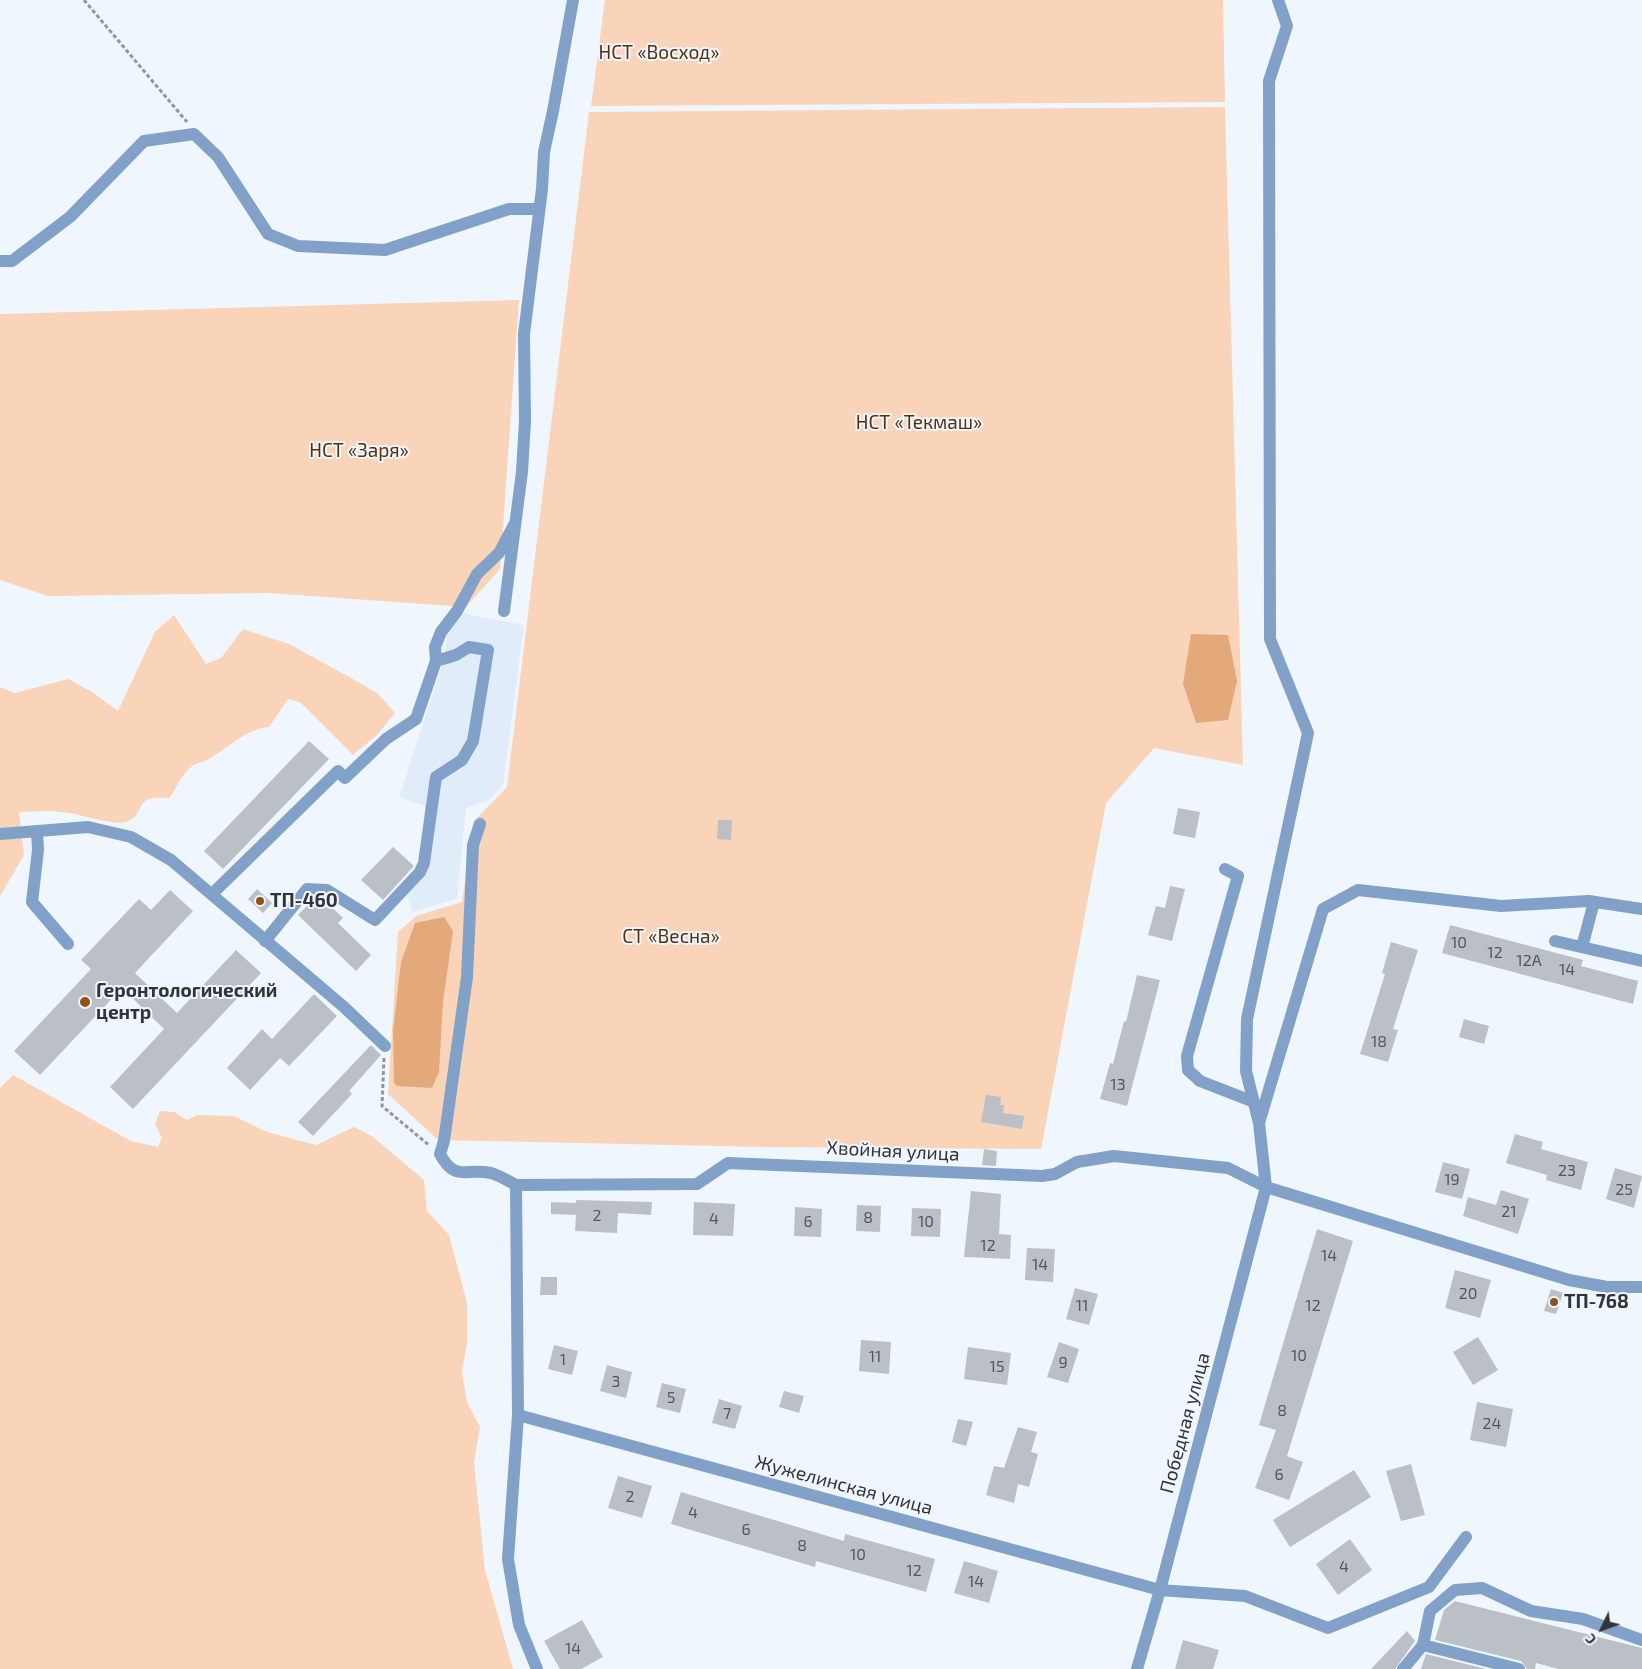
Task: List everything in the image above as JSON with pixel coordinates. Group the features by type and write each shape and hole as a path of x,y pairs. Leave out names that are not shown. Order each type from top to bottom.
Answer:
{"street":[{"path":"504,610 522,472 525,421 524,334 542,189 544,152 554,111 572,0"},
{"path":"1266,1187 1259,1123 1246,1071 1247,1019 1308,733 1270,639 1269,82 1287,26 1278,0"},
{"path":"0,261 12,261 70,217 144,141 194,134 218,157 268,234 298,246 385,250 509,209 538,210"},
{"path":"212,894 338,770 345,778 386,739 416,719 436,661 435,647 441,632 456,611 477,574 499,553 514,525"},
{"path":"266,941 307,889 327,890 375,920 420,872 424,863 436,778 462,760 473,741 488,650 469,647 456,655 436,661"},
{"path":"480,824 473,844 467,977 444,1141 440,1154 446,1165 456,1173 492,1173 516,1185 518,1415 508,1559 519,1625 537,1669"},
{"path":"0,834 88,827 130,837 171,860 344,1007 385,1046"},
{"path":"37,831 38,850 32,902 68,944"},
{"path":"1225,869 1238,876 1187,1056 1188,1070 1200,1081 1254,1102"},
{"path":"1259,1123 1323,909 1358,890 1501,906 1594,902 1642,909"},
{"path":"1582,947 1594,902"},
{"path":"1555,941 1642,961"},
{"name":"Хвойная улица","path":"516,1185 697,1184 728,1163 1042,1176 1054,1174 1077,1162 1114,1156 1228,1168 1266,1187 1569,1280 1607,1287 1642,1287"},
{"name":"Победная улица","path":"1136,1669 1160,1590 1266,1187"},
{"name":"Жужелинская улица","path":"518,1415 1160,1590 1245,1596 1328,1628 1429,1587 1466,1537"},
{"path":"1403,1669 1424,1645 1430,1611 1454,1590 1482,1588 1531,1611 1583,1619 1642,1640"},
{"path":"1424,1645 1518,1669"}],"path":[{"path":"84,0 177,108 194,134"},
{"path":"385,1046 382,1106 440,1154"}],"shaded area":[{"path":"462,613 524,625 503,785 489,800 466,808 457,899 412,912 406,891 417,884 425,806 399,797 443,663 449,625"},
{"path":"1191,634 1228,635 1237,681 1228,720 1196,723 1183,684"},
{"path":"444,917 453,931 443,1002 439,1072 432,1088 397,1086 394,1083 393,1031 401,962 415,923"}],"green space":[{"name":"НСТ «Восход»","path":"605,0 1223,0 1225,102 591,106"},
{"name":"НСТ «Текмаш»","path":"1225,107 1243,765 1154,748 1106,803 1041,1149 764,1147 438,1140 388,1094 398,932 416,916 462,902 473,822 507,787 589,112"},
{"name":"НСТ «Заря»","path":"519,300 500,569 466,607 269,593 48,596 0,580 0,314"},
{"path":"174,615 206,664 221,658 243,629 289,644 351,678 377,693 395,713 377,735 353,755 300,702 288,699 269,727 261,728 245,735 209,759 193,766 184,774 169,798 149,799 144,802 133,819 126,822 104,821 57,811 19,812 24,855 0,896 0,687 15,693 68,679 92,692 118,711 155,632"},
{"path":"13,1075 131,1141 158,1147 162,1138 155,1124 160,1111 174,1112 187,1120 197,1115 234,1116 267,1132 316,1145 354,1127 373,1137 424,1180 427,1211 449,1235 467,1303 467,1344 462,1372 467,1402 480,1427 474,1462 485,1570 513,1669 0,1669 0,1088"}],"building":[{"path":"309,741 329,759 223,869 204,851"},
{"path":"1178,808 1200,812 1195,838 1173,834"},
{"path":"718,820 732,820 731,840 717,839"},
{"path":"393,847 414,866 383,900 361,880"},
{"path":"1170,886 1185,889 1172,941 1148,935 1156,906 1165,908"},
{"name":"ТП-460","path":"257,889 272,903 263,913 248,899"},
{"name":"Геронтологический центр","path":"170,890 193,911 135,973 177,1013 236,950 261,973 133,1109 110,1087 164,1029 122,988 40,1075 14,1051 91,969 81,960 139,899 151,910"},
{"path":"315,898 322,898 343,918 338,923 371,955 356,971 298,915"},
{"path":"1450,925 1583,960 1581,966 1638,981 1633,1004 1442,953"},
{"path":"1391,942 1418,950 1393,1029 1398,1030 1388,1062 1360,1054 1385,974 1382,973"},
{"path":"1137,975 1160,980 1127,1106 1100,1099 1110,1063 1113,1064 1124,1021 1126,1022"},
{"path":"314,994 337,1016 289,1066 280,1058 250,1090 227,1068 262,1029 272,1039"},
{"path":"1464,1019 1489,1026 1484,1044 1459,1037"},
{"path":"371,1045 381,1055 349,1091 352,1094 313,1136 298,1122"},
{"path":"986,1095 1001,1097 1000,1105 1004,1105 1003,1113 1024,1116 1022,1129 981,1122"},
{"path":"1515,1134 1543,1142 1541,1149 1588,1162 1581,1190 1546,1180 1547,1175 1506,1163"},
{"path":"984,1149 997,1151 996,1166 982,1165"},
{"path":"1443,1162 1470,1169 1462,1199 1435,1192"},
{"path":"1615,1168 1642,1176 1634,1208 1606,1199"},
{"path":"1501,1190 1529,1199 1518,1234 1463,1216 1468,1197 1496,1205"},
{"path":"971,1191 1001,1194 999,1234 1011,1235 1010,1259 964,1257"},
{"path":"576,1200 652,1202 651,1215 618,1213 617,1233 575,1231 576,1215 551,1214 551,1202 576,1203"},
{"path":"694,1202 735,1204 733,1236 693,1235"},
{"path":"857,1205 881,1206 880,1232 856,1231"},
{"path":"795,1207 822,1209 821,1237 794,1236"},
{"path":"912,1208 941,1209 940,1237 911,1236"},
{"path":"1317,1229 1353,1241 1287,1456 1303,1462 1289,1500 1255,1488 1276,1430 1259,1425"},
{"path":"1027,1248 1055,1249 1053,1282 1025,1280"},
{"path":"1455,1270 1491,1280 1480,1318 1445,1308"},
{"path":"541,1277 557,1277 557,1295 540,1295"},
{"path":"1075,1288 1098,1294 1089,1325 1066,1319"},
{"name":"ТП-768","path":"1551,1289 1563,1293 1556,1314 1544,1311"},
{"path":"1478,1337 1498,1370 1473,1385 1453,1352"},
{"path":"861,1340 891,1342 889,1374 859,1371"},
{"path":"1059,1342 1079,1349 1068,1383 1047,1377"},
{"path":"554,1345 578,1351 572,1375 548,1369"},
{"path":"968,1347 1011,1353 1007,1385 964,1379"},
{"path":"607,1365 632,1372 626,1398 600,1391"},
{"path":"662,1383 686,1389 680,1413 656,1407"},
{"path":"784,1391 804,1396 799,1413 779,1407"},
{"path":"719,1399 742,1406 735,1429 712,1423"},
{"path":"1477,1402 1513,1409 1506,1447 1470,1440"},
{"path":"958,1419 973,1422 966,1446 952,1442"},
{"path":"1018,1427 1037,1432 1031,1452 1038,1454 1029,1487 1018,1484 1014,1503 986,1495 994,1466 1004,1468"},
{"path":"1411,1464 1425,1515 1401,1521 1386,1471"},
{"path":"1354,1470 1371,1497 1290,1547 1273,1520"},
{"path":"618,1476 652,1486 642,1518 608,1508"},
{"path":"681,1492 844,1541 845,1534 935,1559 926,1592 816,1561 815,1567 671,1524"},
{"path":"1350,1539 1372,1570 1338,1595 1316,1564"},
{"path":"964,1561 998,1571 989,1603 954,1593"},
{"path":"1455,1601 1642,1648 1642,1669 1558,1669 1536,1663 1535,1669 1527,1669 1521,1661 1435,1640 1444,1610"},
{"path":"582,1620 603,1657 581,1669 560,1669 544,1641"},
{"path":"1407,1631 1415,1641 1395,1669 1371,1669"},
{"path":"1183,1640 1219,1650 1213,1669 1175,1669"},
{"path":"1426,1654 1486,1669 1421,1669"}],"place":[{"name":"ТП-460","path":"260,901"},
{"name":"Геронтологический центр","path":"85,1002"},
{"name":"ТП-768","path":"1554,1302"}],"park label":[{"name":"СТ «Весна»","path":"671,937"}]}
